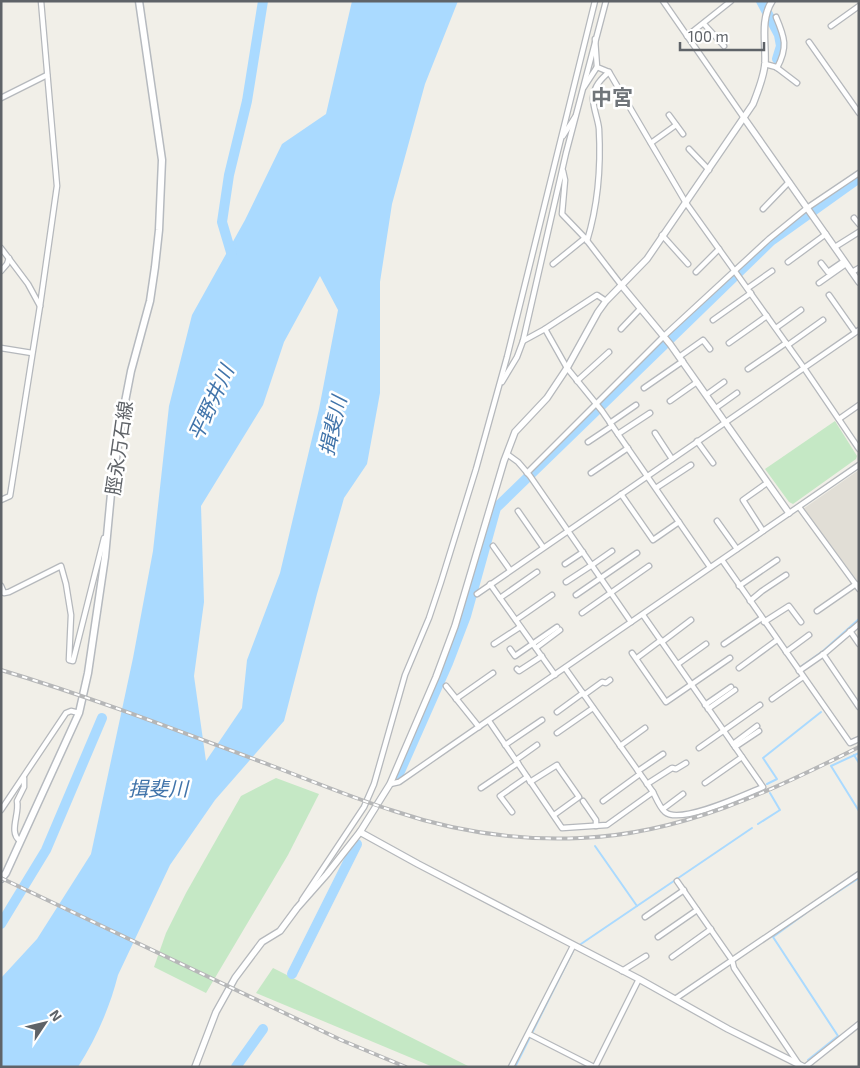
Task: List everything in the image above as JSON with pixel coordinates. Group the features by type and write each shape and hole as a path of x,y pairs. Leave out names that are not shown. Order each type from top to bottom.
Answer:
{"main road":[{"name":"脛永万石線","path":"1,880 6,873 78,712 88,673 110,520 112,483 124,407 131,371 150,300 155,267 162,160 140,1"}],"street":[{"path":"1,500 10,496 57,186 41,1"},
{"path":"196,1067 223,997 262,942 280,931 297,908 364,807 374,784 405,675 429,618 476,469 498,389 595,1"},
{"path":"498,389 517,358 523,341 562,170 606,1"},
{"path":"663,1 859,282"},
{"path":"687,36 731,1"},
{"path":"297,908 360,832 390,784 436,677 455,626 515,432 547,398 606,301 647,259 744,118 756,96 763,79 765,64 764,36 769,3"},
{"path":"831,26 859,6"},
{"path":"776,17 785,43 783,57 777,68"},
{"path":"704,24 724,46"},
{"path":"582,91 597,67 595,39"},
{"path":"809,42 859,113"},
{"path":"765,64 777,68 797,83"},
{"path":"597,67 609,72 686,203 768,316 859,449"},
{"path":"553,264 586,239 594,217 598,193 599,128 593,98 598,82 609,72"},
{"path":"1,98 47,75"},
{"path":"560,142 578,111"},
{"path":"668,115 683,134"},
{"path":"651,143 676,125"},
{"path":"689,149 708,170"},
{"path":"562,170 565,180 562,214 586,239 640,309 664,336 789,513"},
{"path":"527,473 664,336 769,239 807,208 859,173"},
{"path":"763,209 789,182"},
{"path":"854,218 859,224"},
{"path":"835,247 859,232"},
{"path":"788,262 826,234"},
{"path":"662,235 688,264"},
{"path":"1,248 28,284 40,306"},
{"path":"696,272 719,249"},
{"path":"1,271 9,258"},
{"path":"822,263 828,272 845,262"},
{"path":"819,284 845,262"},
{"path":"852,272 859,268"},
{"path":"748,288 772,271"},
{"path":"713,320 751,293"},
{"path":"523,341 597,295 606,301"},
{"path":"477,594 857,331 829,295"},
{"path":"621,329 640,309"},
{"path":"776,328 801,310"},
{"path":"730,343 768,316"},
{"path":"748,369 823,320"},
{"path":"545,329 567,368 611,424 710,567"},
{"path":"644,388 703,340 710,349"},
{"path":"1,348 32,353"},
{"path":"577,381 610,352"},
{"path":"670,401 697,382"},
{"path":"706,395 724,382"},
{"path":"716,408 737,393"},
{"path":"588,442 636,405"},
{"path":"839,419 859,405"},
{"path":"618,434 650,413"},
{"path":"655,434 672,459"},
{"path":"697,441 713,463"},
{"path":"591,473 628,448"},
{"path":"507,454 518,462 527,473 632,622"},
{"path":"656,488 691,465"},
{"path":"390,784 399,782 480,727 859,465"},
{"path":"763,531 743,500 767,483"},
{"path":"621,494 653,540 679,522"},
{"path":"799,507 857,586 817,611"},
{"path":"518,511 543,547"},
{"path":"1,586 4,593 9,592 61,566 66,584 70,615 69,660 73,661 110,520"},
{"path":"717,521 736,550"},
{"path":"493,546 510,570"},
{"path":"566,582 612,551"},
{"path":"565,564 583,552"},
{"path":"576,595 637,553"},
{"path":"722,560 850,743 859,739"},
{"path":"739,586 777,560"},
{"path":"582,613 649,566"},
{"path":"500,598 537,572"},
{"path":"750,601 786,575"},
{"path":"490,584 555,675"},
{"path":"516,620 552,595"},
{"path":"724,644 789,606 801,622"},
{"path":"565,668 653,792 665,812 672,816 685,815 762,787 643,615"},
{"path":"637,658 691,620"},
{"path":"799,671 859,624"},
{"path":"494,644 520,627"},
{"path":"510,649 515,656 534,646 559,628"},
{"path":"850,631 859,644"},
{"path":"786,652 809,635"},
{"path":"739,668 778,640"},
{"path":"678,664 706,644"},
{"path":"632,654 637,658 666,702 730,658"},
{"path":"823,654 859,707"},
{"path":"517,669 519,671 542,656"},
{"path":"456,699 493,673"},
{"path":"772,699 803,677"},
{"path":"557,712 602,682 606,683 610,680"},
{"path":"446,686 480,727"},
{"path":"707,707 733,688"},
{"path":"699,748 760,705"},
{"path":"557,733 593,708"},
{"path":"1,810 66,713 71,711 78,712"},
{"path":"505,745 542,720"},
{"path":"488,721 562,828 607,825 653,792"},
{"path":"620,746 645,728"},
{"path":"734,746 758,728"},
{"path":"481,788 537,745"},
{"path":"602,801 663,754"},
{"path":"705,783 742,757"},
{"path":"647,784 672,768 676,769 686,763"},
{"path":"512,812 500,796 529,779 558,766 578,797 554,815"},
{"path":"20,841 16,838 14,831 19,808 17,801 24,787 24,778"},
{"path":"663,809 683,794"},
{"path":"583,801 596,820 596,826"},
{"path":"360,832 573,946 639,979 777,1055 805,1067 859,1024"},
{"path":"675,1000 859,874"},
{"path":"678,881 732,960 734,968 798,1063"},
{"path":"645,917 684,890"},
{"path":"658,937 697,910"},
{"path":"672,957 711,929"},
{"path":"511,1067 573,946"},
{"path":"622,971 646,956"},
{"path":"529,1034 594,1067 639,979"}],"shaded area":[{"path":"859,470 859,586 803,509"}],"green space":[{"path":"835,421 857,456 856,459 793,504 789,502 765,469"},
{"path":"276,778 319,794 288,855 206,993 154,967 166,933 186,893 241,796"},
{"path":"273,968 470,1067 433,1067 256,993"}],"water":[{"name":"揖斐川","path":"352,1 458,1 425,84 392,204 380,282 380,393 367,464 344,498 284,721 215,800 170,865 118,975 102,1023 78,1067 1,1067 1,978 37,939 91,854 133,658 153,551 169,406 192,315 245,220 282,144 326,114","holes":["320,276 338,310 319,409 280,573 247,660 242,708 206,761 194,676 204,602 201,506 263,405 284,342"]}],"waterway":[{"name":"平野井川","path":"233,259 222,222 229,175 247,101 263,1"},
{"path":"761,1 779,35 781,46 777,59"},
{"path":"398,776 448,663 466,616 496,508 771,241 859,178"},
{"path":"799,668 823,651 859,619"},
{"path":"767,784 777,779 763,758 821,712"},
{"path":"1,924 46,850 102,718"},
{"path":"859,753 831,766 859,811"},
{"path":"854,755 859,763"},
{"path":"758,824 780,810 770,793"},
{"path":"578,946 752,828"},
{"path":"292,974 357,844"},
{"path":"595,846 637,906"},
{"path":"816,906 859,878"},
{"path":"806,913 773,937 838,1036 808,1060"},
{"path":"515,1067 573,951"},
{"path":"236,1067 263,1029"}],"railway":[{"path":"1,670 139,716 394,811 462,829 510,836 557,839 618,835 690,819 725,808 759,794 859,747"},
{"path":"1,878 341,1040 406,1067"}],"district":[{"name":"中宮","path":"612,98"}]}
